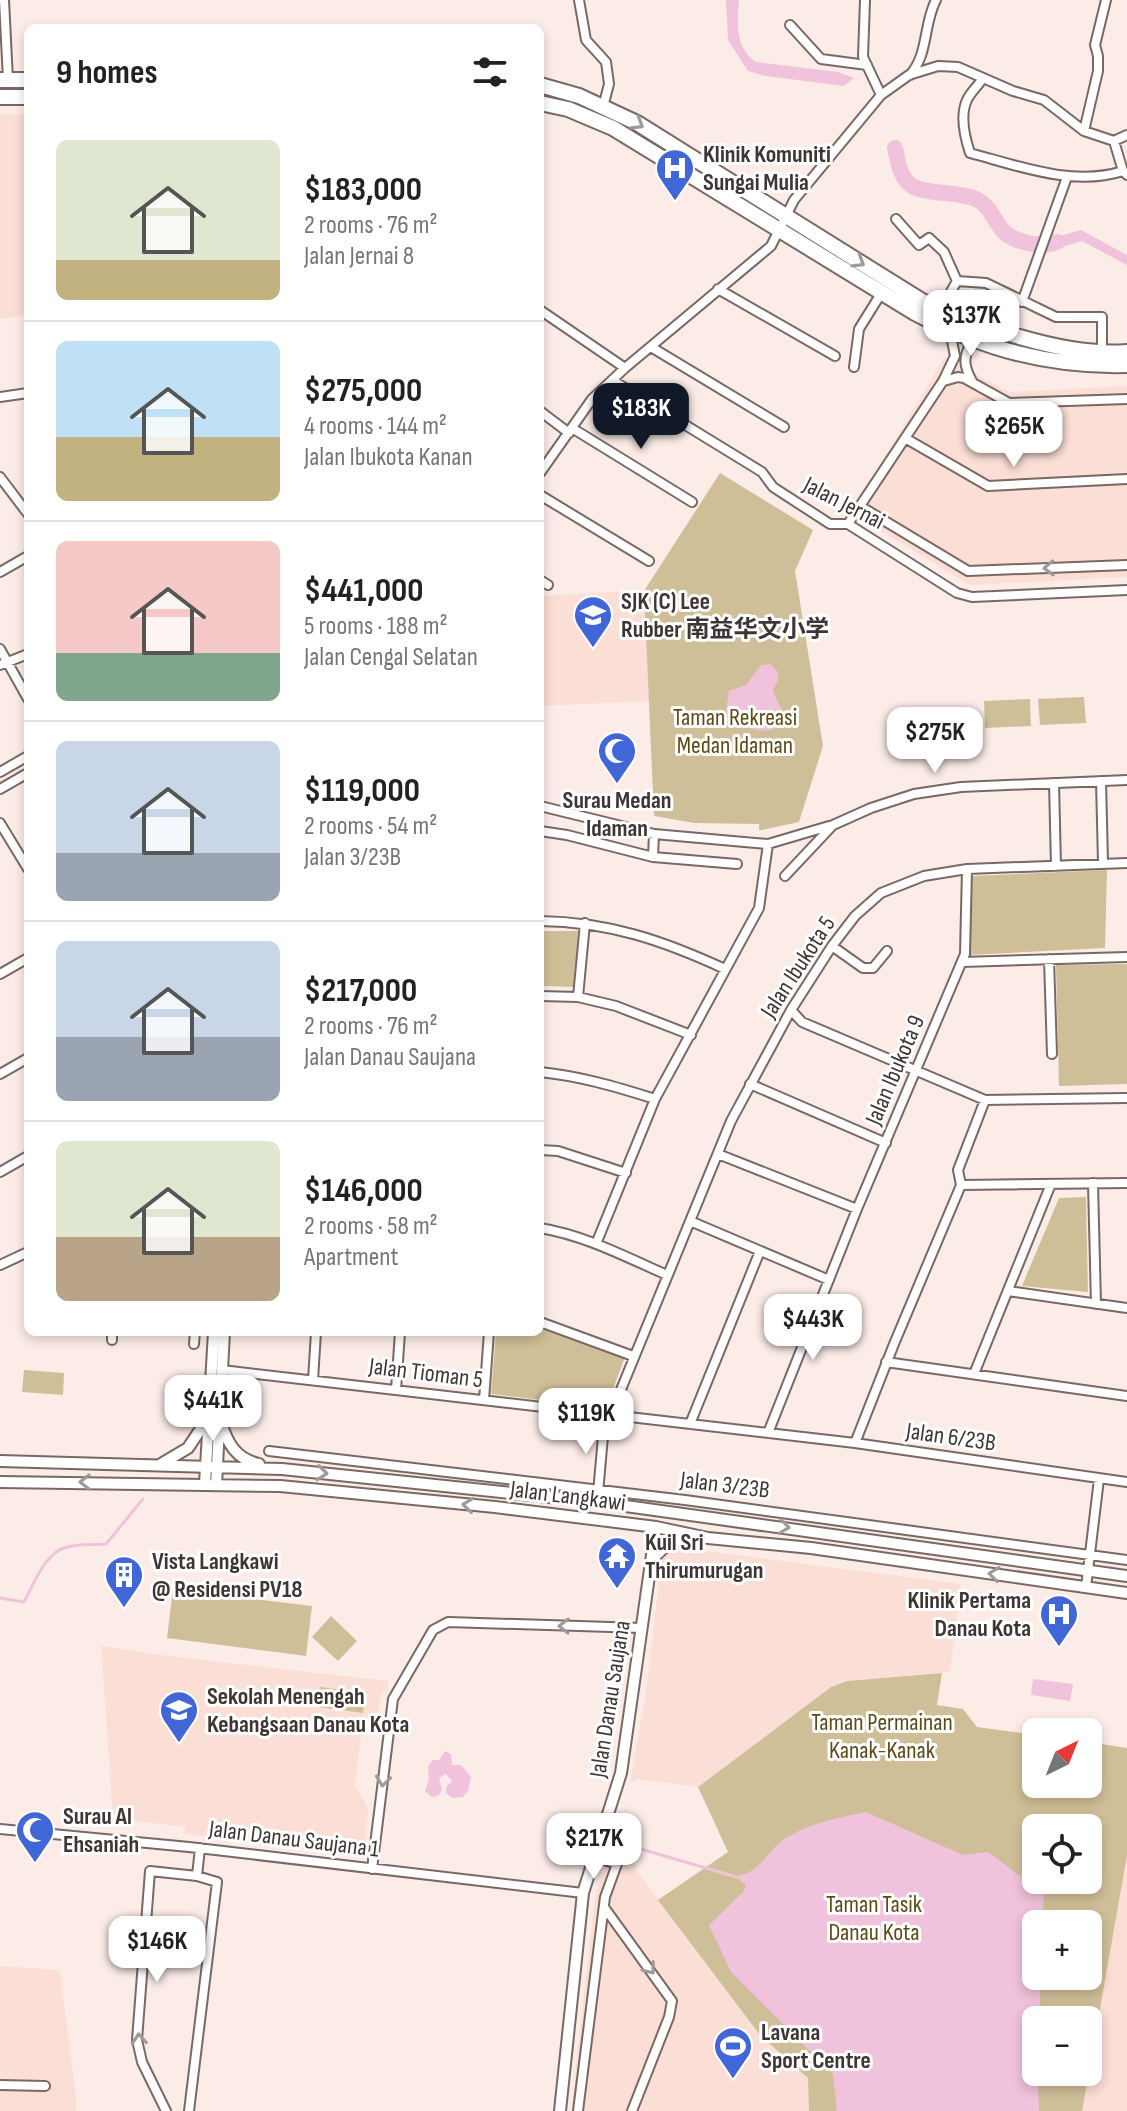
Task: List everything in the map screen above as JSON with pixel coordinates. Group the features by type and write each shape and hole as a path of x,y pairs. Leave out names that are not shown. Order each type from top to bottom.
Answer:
{"main road":[{"path":"3,83 24,80"},
{"path":"3,83 24,96"},
{"path":"544,86 579,96 637,123 882,292 949,331 1003,351 1038,358 1127,365"},
{"path":"0,97 24,97"},
{"path":"544,104 568,109 613,128 922,301 1019,336 1076,349 1127,352"},
{"path":"922,301 930,311 965,331 972,340"}],"street":[{"path":"3,83 4,0"},
{"path":"579,0 586,40 606,62 609,84 603,107"},
{"path":"865,0 863,57 881,95"},
{"path":"544,467 592,399 771,246 794,200 881,95 919,64 925,47 925,28 936,0"},
{"path":"1084,131 1098,71 1095,45 1106,0"},
{"path":"790,25 821,59 867,65"},
{"path":"909,75 938,66 958,67 1044,100 1084,131 1114,141 1127,135"},
{"path":"983,78 967,99 965,107 964,135 970,153 1067,177 1108,176 1125,173 1114,141"},
{"path":"1022,302 1067,177"},
{"path":"896,219 919,245 929,238 944,252 957,281"},
{"path":"957,281 986,283 1056,317 1102,317 1102,351"},
{"path":"941,309 957,281"},
{"path":"718,289 835,356"},
{"path":"854,367 859,329 882,292"},
{"path":"544,313 625,368"},
{"path":"848,524 943,381 955,356 949,331"},
{"path":"972,340 964,359 973,383"},
{"path":"651,347 784,427"},
{"path":"943,381 958,377 1009,403 1127,399"},
{"name":"Jalan Jernai","path":"612,380 762,472 773,487 830,524 848,524 957,593 972,597 1127,590"},
{"path":"0,397 24,394"},
{"path":"544,414 692,502"},
{"path":"905,438 988,486 1127,479"},
{"path":"0,477 24,509"},
{"path":"544,497 649,561"},
{"path":"860,506 968,571 1127,565"},
{"path":"0,572 24,558"},
{"path":"0,649 4,664 24,693"},
{"path":"4,664 24,656"},
{"path":"0,772 24,758"},
{"path":"0,789 24,775"},
{"path":"544,807 656,834 768,844 833,825 914,794 961,787 1127,780"},
{"path":"1101,781 1103,863"},
{"path":"1054,783 1056,866"},
{"path":"0,823 24,862"},
{"path":"785,876 833,825"},
{"path":"544,832 655,857 737,864"},
{"path":"655,857 656,834"},
{"path":"596,1244 655,1099 759,908 768,844"},
{"name":"Jalan Ibukota 5","path":"597,1502 608,1414 731,1121 791,1010 855,916 881,893 924,876 967,869 1127,863"},
{"name":"Jalan Ibukota 9","path":"768,1433 857,1209 965,954 967,869"},
{"path":"544,921 585,923 640,934 725,969"},
{"path":"578,997 585,923"},
{"path":"832,946 863,968 873,968 887,951"},
{"path":"962,962 1127,957"},
{"path":"1049,959 1052,1054"},
{"path":"0,974 24,960"},
{"path":"544,996 578,997 651,1018 691,1035"},
{"path":"791,1010 802,1022 985,1100 1127,1098"},
{"path":"0,1074 24,1060"},
{"path":"544,1072 610,1084 655,1099"},
{"path":"750,1084 886,1143"},
{"path":"855,1443 961,1185 958,1170 985,1100"},
{"path":"544,1150 558,1151 626,1173"},
{"path":"718,1154 857,1209"},
{"path":"0,1172 24,1158"},
{"path":"1093,1183 1096,1304"},
{"path":"961,1185 1127,1183"},
{"path":"974,1374 1051,1184"},
{"path":"690,1221 829,1280"},
{"path":"544,1229 596,1244 667,1275"},
{"path":"690,1424 760,1251"},
{"path":"0,1265 24,1254"},
{"path":"1008,1291 1127,1308"},
{"path":"544,1323 633,1356"},
{"path":"194,1344 195,1336"},
{"path":"210,1484 214,1336"},
{"path":"156,1467 188,1448 213,1417 222,1370 224,1336"},
{"path":"313,1380 316,1336"},
{"path":"396,1390 400,1336"},
{"path":"484,1400 489,1336"},
{"path":"886,1362 1127,1396"},
{"name":"Jalan Tioman 5","path":"222,1370 768,1433"},
{"path":"213,1417 234,1451 249,1462 282,1469"},
{"name":"Jalan 6/23B","path":"768,1433 1127,1482"},
{"name":"Jalan 3/23B","path":"269,1451 599,1489 1127,1560"},
{"name":"Jalan Langkawi","path":"0,1461 282,1469 597,1502 1127,1576"},
{"path":"1086,1587 1099,1479"},
{"name":"Jalan Langkawi","path":"0,1482 280,1486 495,1507 1127,1593"},
{"path":"642,1508 656,1527 672,1512"},
{"name":"Jalan Danau Saujana","path":"560,2111 583,1893 621,1773 656,1527"},
{"path":"652,1560 664,1545 675,1539 708,1538"},
{"path":"372,1869 393,1699 433,1630 448,1622 642,1628"},
{"name":"Jalan Danau Saujana 1","path":"0,1829 200,1848 583,1893"},
{"path":"197,1876 200,1848"},
{"path":"578,2111 603,1907 617,1864 595,1857"},
{"path":"166,2111 142,2062 137,2040 150,1871 197,1876 217,1882 189,2111"},
{"path":"603,1907 672,2001 669,2017 632,2111"},
{"path":"0,2085 45,2086"}],"shaded area":[{"path":"726,0 739,0 741,42 756,62 838,72 854,78 844,86 748,71 728,40"},
{"path":"0,114 24,115 24,315 0,319"},
{"path":"1081,230 1127,255 1127,265 1082,241 1044,252 1048,239"},
{"path":"945,357 1009,392 1127,386 1127,577 970,585 851,513"},
{"name":"SJK (C) Lee Rubber 南益华文小学","path":"644,591 649,701 544,706 544,596"},
{"path":"770,664 778,672 778,681 773,689 785,719 773,729 755,730 738,722 726,710 729,691 746,685 761,665"},
{"path":"675,1547 961,1584 950,1672 848,1681 831,1687 698,1787 637,1779 630,1783 646,1692 662,1557"},
{"path":"101,1646 388,1681 388,1688 381,1694 378,1711 362,1728 355,1785 368,1809 364,1857 185,1834 185,1827 113,1818"},
{"path":"1033,1679 1073,1684 1070,1701 1031,1695"},
{"path":"445,1751 451,1754 452,1765 461,1765 471,1777 468,1791 463,1797 452,1798 446,1793 446,1787 452,1781 446,1774 439,1778 442,1790 438,1796 432,1797 425,1791 429,1779 428,1766 433,1760 439,1760"},
{"path":"866,1812 963,1855 988,1852 1022,1876 1022,1894 1044,1894 1043,1910 1022,1910 1022,1990 1040,1990 1040,2006 1022,2006 1022,2086 1038,2086 1039,2111 837,2111 833,2074 731,1972 709,1925 744,1891 746,1885 739,1880 740,1875 753,1870 783,1840 823,1822"},
{"path":"619,1847 760,2035 808,2078 809,2111 571,2111 595,1896 611,1853"},
{"path":"1127,1851 1127,2111 1080,2111 1085,2086 1102,2086 1100,2006"},
{"path":"0,1966 60,1970 76,2111 0,2111"}],"green space":[{"name":"Taman Rekreasi Medan Idaman","path":"720,473 813,530 795,571 823,746 799,822 762,830 759,830 759,824 694,823 654,816 644,591"},
{"path":"1084,697 1086,723 1040,725 1038,699"},
{"path":"1030,699 1031,726 985,728 984,701"},
{"path":"1107,870 1105,948 970,955 971,876"},
{"path":"544,931 578,931 575,987 544,986"},
{"path":"1127,964 1127,1084 1059,1086 1056,965"},
{"path":"1086,1197 1088,1292 1022,1286 1059,1198"},
{"path":"544,1330 625,1357 606,1408 491,1394 496,1336 544,1336"},
{"path":"24,1370 64,1373 63,1395 22,1392"},
{"path":"173,1589 312,1606 306,1656 167,1638"},
{"path":"331,1616 357,1641 338,1661 312,1637"},
{"name":"Taman Tasik Danau Kota","path":"942,1673 937,1705 963,1709 977,1727 1022,1733 1022,1798 1102,1798 1102,1744 1127,1748 1127,1855 1100,2006 1022,2006 1022,2086 1086,2086 1082,2111 809,2111 808,2078 760,2035 658,1900 728,1852 698,1787 831,1687 847,1681"},
{"path":"320,1687 365,1693 363,1713 318,1707"}],"waterway":[{"path":"895,148 903,175 914,187 976,199 989,209 1004,232 1022,242 1057,242"},
{"path":"0,1598 24,1602 52,1555 67,1547 106,1544 143,1499"},
{"path":"627,1845 740,1878"}],"place":[{"name":"Klinik Komuniti Sungai Mulia","path":"675,202"},
{"name":"SJK (C) Lee Rubber 南益华文小学","path":"593,649"},
{"name":"Surau Medan Idaman","path":"617,785"},
{"name":"Kuil Sri Thirumurugan","path":"617,1590"},
{"name":"Vista Langkawi @ Residensi PV18","path":"124,1609"},
{"name":"Klinik Pertama Danau Kota","path":"1059,1648"},
{"name":"Sekolah Menengah Kebangsaan Danau Kota","path":"179,1744"},
{"name":"Surau Al Ehsaniah","path":"35,1864"},
{"name":"Lavana Sport Centre","path":"733,2080"}],"park label":[{"name":"Taman Permainan Kanak-Kanak","path":"882,1736"}]}
